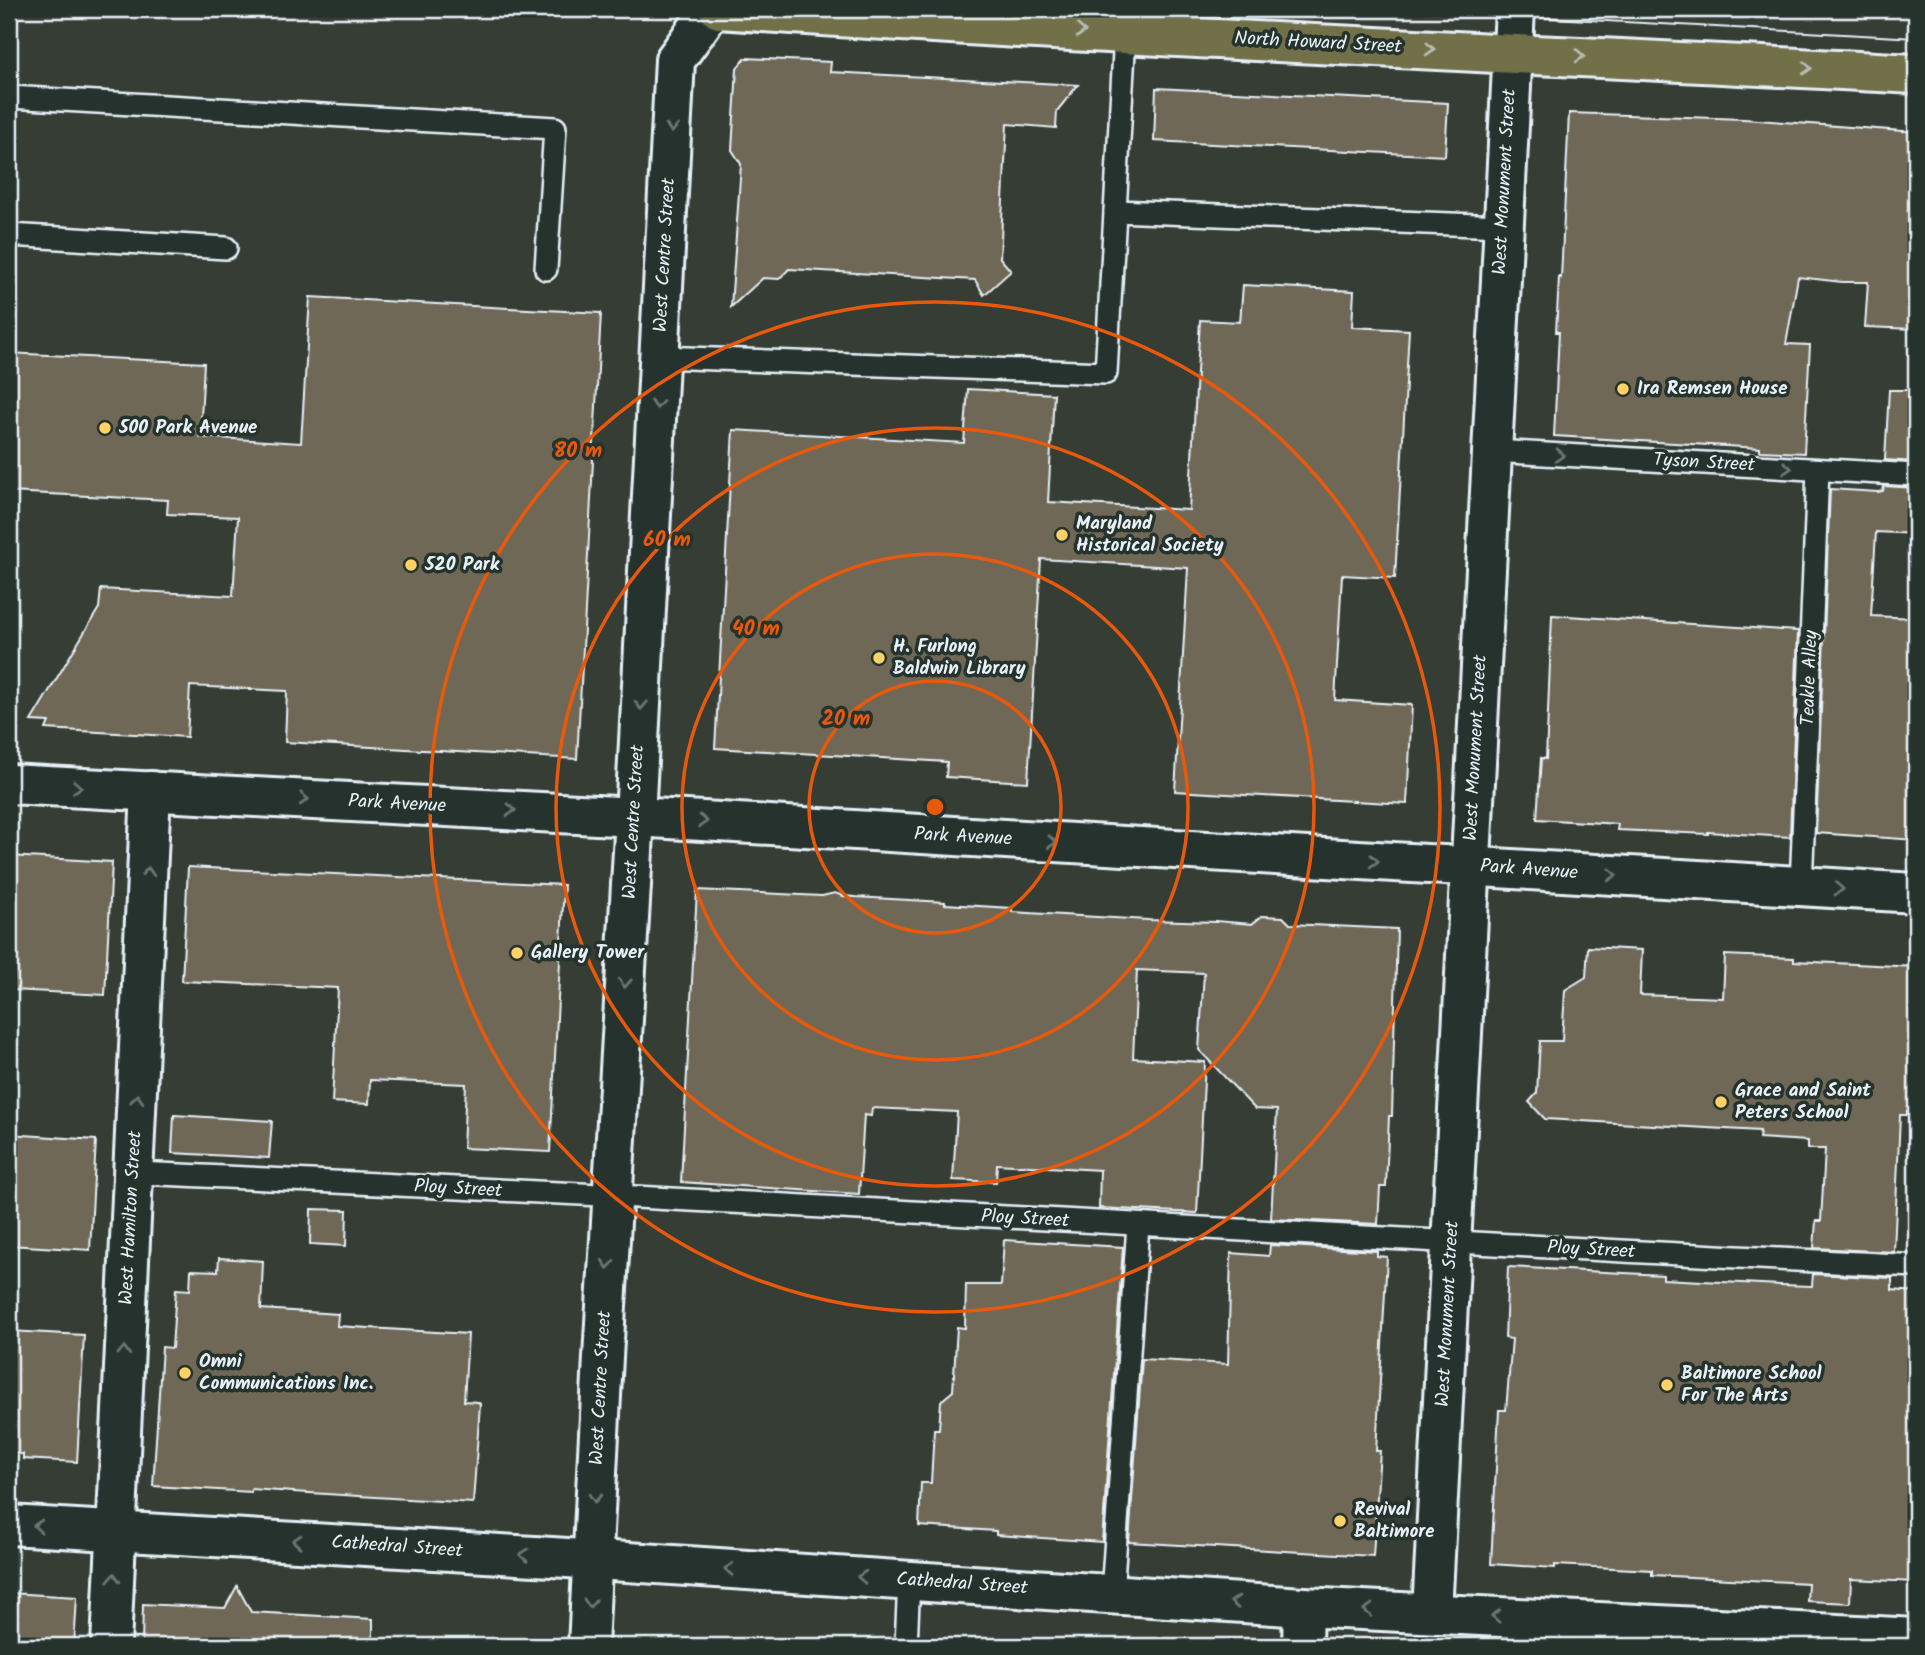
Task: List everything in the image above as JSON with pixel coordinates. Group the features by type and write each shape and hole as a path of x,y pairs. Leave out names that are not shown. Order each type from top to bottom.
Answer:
{"main road":[{"name":"North Howard Street","path":"719,9 1125,34 1916,74"}],"street":[{"name":"West Centre Street","path":"588,1646 675,60 712,9"},
{"name":"West Monument Street","path":"1432,1613 1515,9"},
{"name":"Park Avenue","path":"9,784 635,817 1916,893"},
{"name":"West Hamilton Street","path":"111,1646 151,790"},
{"name":"Cathedral Street","path":"9,1525 1432,1613 1558,1633 1916,1638"},
{"path":"1301,1646 1303,1607"}],"lane":[{"path":"659,357 1106,373 1125,34"},
{"path":"9,97 555,128 546,269"},
{"path":"1115,211 1503,226"},
{"path":"9,235 226,248"},
{"name":"Tyson Street","path":"1492,451 1916,475"},
{"name":"Teakle Alley","path":"1801,886 1818,470"},
{"name":"Ploy Street","path":"133,1173 1916,1266"},
{"path":"1112,1594 1138,1225"},
{"path":"906,1646 909,1580"}],"building":[{"path":"745,58 831,62 830,72 1078,85 1057,111 1056,128 1007,124 1000,258 1011,271 984,295 975,280 789,269 779,279 763,278 731,307 741,164 732,150 737,68"},
{"path":"1156,88 1448,103 1445,156 1154,141"},
{"path":"1569,113 1744,119 1916,132 1916,329 1865,327 1868,282 1798,277 1786,344 1810,345 1804,453 1554,436 1559,332 1556,332"},
{"name":"Maryland Historical Society","path":"1243,285 1354,291 1352,327 1409,330 1395,578 1342,575 1335,700 1412,705 1407,804 1175,791 1188,568 1041,559 1028,782 946,777 947,762 715,748 733,430 964,443 968,389 1054,394 1048,502 1189,510 1200,320 1240,322"},
{"name":"520 Park","path":"310,297 601,313 577,759 285,742 287,691 190,686 187,737 46,729 49,722 31,721 99,608 101,589 233,596 238,517 167,514 168,500 9,492 9,353 204,363 200,437 301,443"},
{"path":"1889,390 1916,390 1916,462 1885,460"},
{"path":"1884,486 1916,488 1916,534 1876,532 1871,616 1916,618 1916,840 1816,833 1830,489 1878,492 1883,491"},
{"path":"1552,615 1798,631 1790,837 1617,830 1618,824 1537,819 1541,758 1546,759"},
{"path":"9,856 112,862 105,995 13,990 15,973 9,973"},
{"path":"188,867 564,885 550,1152 463,1148 466,1084 370,1080 369,1104 332,1102 338,988 182,981"},
{"path":"697,890 822,896 835,893 843,896 1012,908 1012,912 1148,920 1252,924 1262,916 1283,917 1290,924 1397,929 1392,1116 1389,1116 1386,1187 1380,1187 1378,1224 1271,1219 1277,1110 1255,1109 1199,1050 1204,973 1137,970 1133,1058 1205,1062 1197,1213 1099,1208 1100,1170 997,1164 996,1182 953,1180 957,1112 872,1108 871,1116 864,1115 859,1194 681,1182"},
{"name":"Grace and Saint Peters School","path":"1588,947 1642,950 1640,995 1723,998 1725,955 1916,967 1916,1112 1907,1111 1907,1115 1900,1115 1894,1252 1814,1248 1816,1221 1821,1221 1825,1149 1808,1149 1808,1141 1759,1138 1760,1131 1545,1119 1529,1102 1537,1093 1540,1041 1562,1041 1565,990 1586,977"},
{"path":"174,1115 272,1121 269,1158 172,1153"},
{"path":"9,1134 96,1140 90,1250 9,1245"},
{"path":"311,1209 347,1210 346,1246 310,1244"},
{"path":"1004,1240 1123,1247 1102,1542 996,1535 996,1531 919,1526 921,1483 931,1483 934,1429 939,1429 941,1401 953,1391 957,1327 965,1328 966,1285 1001,1285"},
{"path":"1270,1245 1377,1251 1377,1256 1387,1257 1373,1556 1129,1542 1142,1359 1228,1364 1231,1253 1269,1256"},
{"path":"219,1258 263,1261 261,1309 338,1314 337,1326 468,1334 464,1401 480,1404 473,1503 251,1489 251,1492 153,1486 162,1347 172,1348 176,1289 190,1290 191,1270 218,1271"},
{"path":"1508,1267 1663,1275 1663,1279 1812,1286 1813,1274 1892,1278 1892,1290 1916,1292 1916,1582 1851,1579 1850,1603 1807,1601 1808,1583 1652,1575 1652,1570 1491,1564 1499,1410 1506,1410 1512,1339 1505,1338"},
{"path":"9,1331 84,1335 77,1462 23,1459 23,1454 9,1453"},
{"path":"237,1586 251,1612 373,1619 373,1646 142,1646 143,1604 225,1608"},
{"path":"9,1593 77,1597 74,1646 9,1646"}],"tram line":[{"path":"1390,9 1916,38"},
{"path":"1815,9 1916,14"}],"place":[{"name":"Ira Remsen House","path":"1623,389"},
{"name":"500 Park Avenue","path":"105,428"},
{"name":"Maryland Historical Society","path":"1062,535"},
{"name":"520 Park","path":"411,565"},
{"name":"H. Furlong Baldwin Library","path":"879,658"},
{"name":"Gallery Tower","path":"517,953"},
{"name":"Grace and Saint Peters School","path":"1721,1102"},
{"name":"Omni Communications Inc.","path":"185,1373"},
{"name":"Baltimore School For The Arts","path":"1667,1385"},
{"name":"Revival Baltimore","path":"1340,1521"}]}
